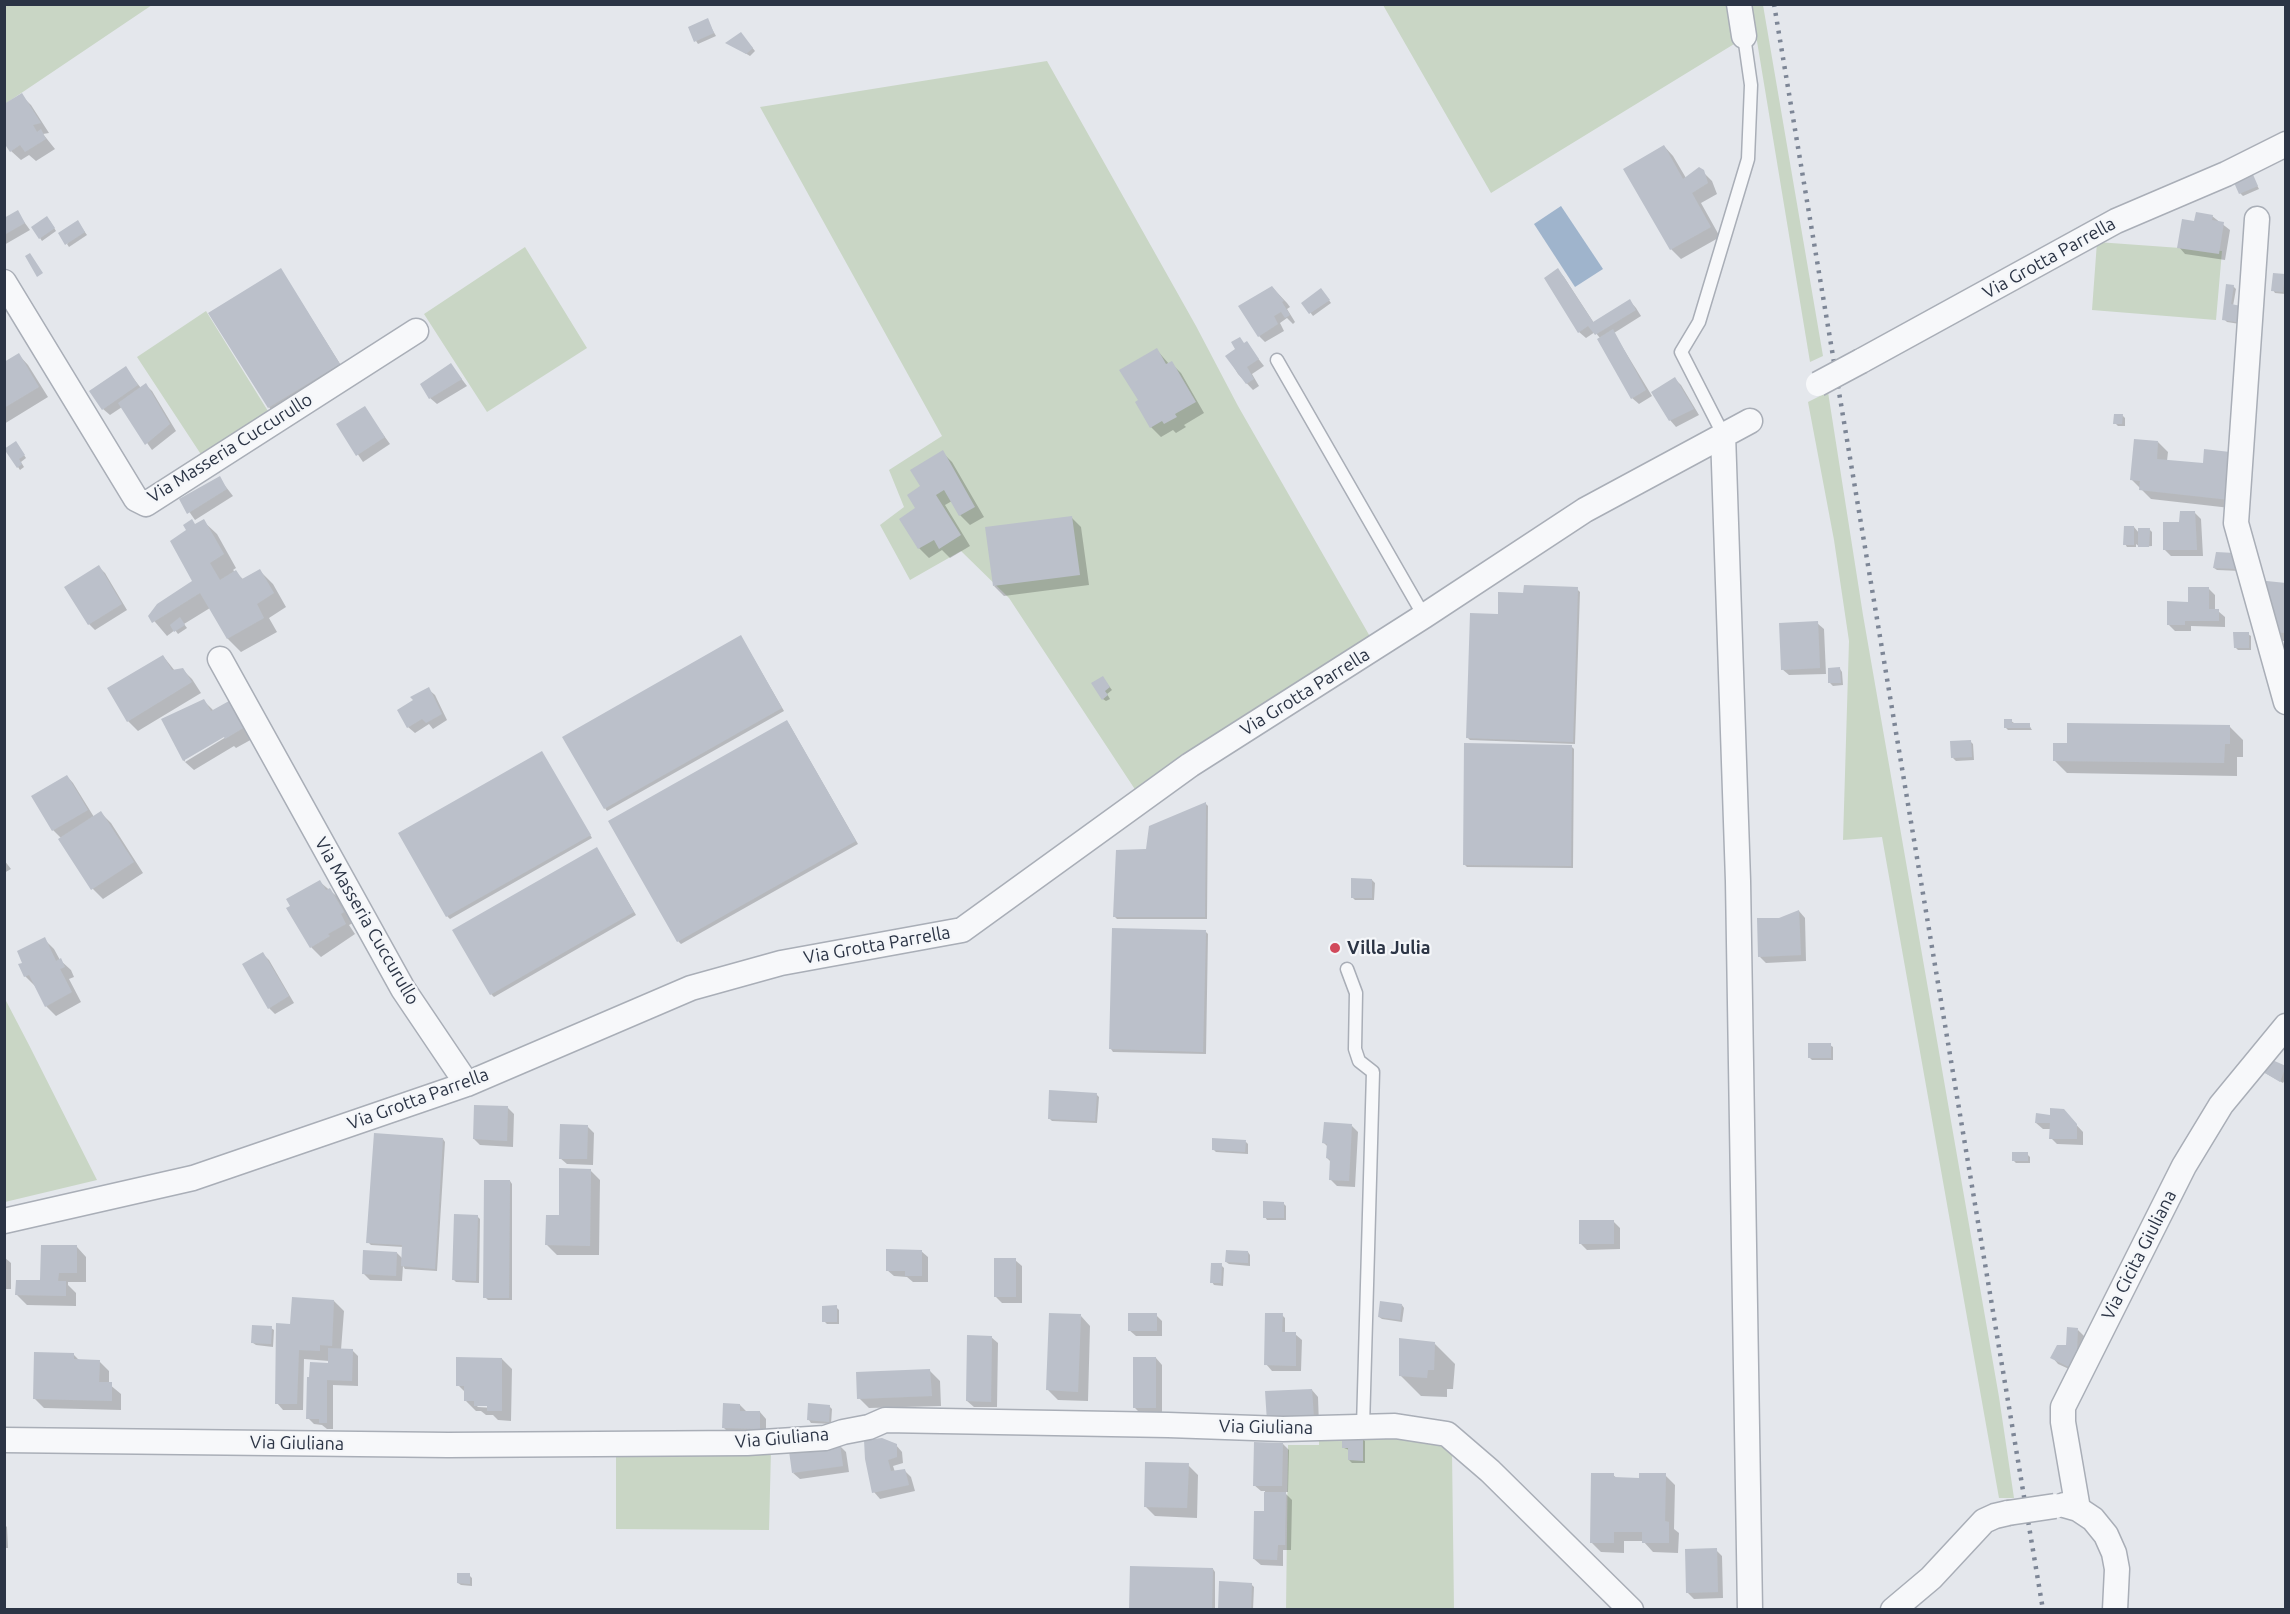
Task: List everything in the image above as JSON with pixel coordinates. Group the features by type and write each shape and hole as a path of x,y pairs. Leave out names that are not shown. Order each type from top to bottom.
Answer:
{"street":[{"path":"1739,4 1744,36"},
{"name":"Via Grotta Parrella","path":"1818,384 2116,221 2226,174 2286,144"},
{"path":"2257,219 2236,523 2286,702"},
{"name":"Via Masseria Cuccurullo","path":"4,282 136,499 146,504 416,331"},
{"name":"Via Grotta Parrella","path":"4,1221 193,1178 468,1084 691,988 781,963 962,930 1190,765 1585,510 1750,421"},
{"path":"1723,434 1739,893 1750,1610"},
{"name":"Via Masseria Cuccurullo","path":"220,659 403,989 468,1084"},
{"name":"Via Cicita Giuliana","path":"2066,1507 2063,1407 2184,1166 2221,1105 2286,1026"},
{"name":"Via Giuliana","path":"4,1440 448,1445 747,1443 825,1438 869,1427 885,1420 1283,1429 1395,1426 1447,1434 1490,1471 1631,1610"},
{"path":"1893,1610 1931,1578 1984,1521 2008,1513 2066,1507 2093,1519 2106,1535 2114,1553 2117,1569 2115,1610"}],"lane":[{"path":"1723,434 1681,352 1699,322 1748,159 1750,85 1744,36"},
{"path":"1277,360 1424,616"},
{"path":"1347,969 1356,993 1355,1049 1359,1061 1373,1072 1363,1427"}],"green space":[{"path":"5,5 152,5 5,104"},
{"path":"1383,5 1734,5 1739,41 1491,193"},
{"path":"1751,5 1763,5 1823,356 1810,362"},
{"path":"1047,61 1196,326 1238,406 1372,640 1138,794 1009,598 961,551 910,580 880,525 904,507 889,470 942,436 760,107"},
{"path":"2097,242 2222,251 2216,320 2092,310"},
{"path":"525,247 587,348 487,412 424,314"},
{"path":"206,311 271,416 204,459 137,357"},
{"path":"1828,392 1863,615 1999,1397 2014,1498 1999,1498 1882,837 1843,840 1849,641 1834,540 1808,402"},
{"path":"4,997 29,1045 97,1180 5,1202"},
{"path":"1319,1438 1404,1438 1432,1442 1452,1452 1454,1609 1286,1610 1288,1445 1319,1445"},
{"path":"771,1450 769,1530 616,1529 616,1451"}],"water":[{"path":"1561,206 1603,269 1575,287 1534,224"}],"building":[{"path":"708,18 714,33 694,42 688,27"},
{"path":"741,32 753,48 746,54 725,43"},
{"path":"22,93 41,123 33,125 37,132 41,129 46,139 25,152 20,145 10,152 4,143 4,104"},
{"path":"1664,145 1683,179 1699,167 1704,170 1708,183 1692,193 1711,227 1670,250 1623,169"},
{"path":"2251,170 2258,186 2239,194 2232,178"},
{"path":"18,210 25,223 4,235 4,218"},
{"path":"2196,212 2213,215 2212,220 2224,222 2219,254 2177,248 2182,219 2194,221"},
{"path":"47,216 55,228 39,239 31,227"},
{"path":"78,220 85,232 65,245 58,233"},
{"path":"30,253 43,273 37,277 25,256"},
{"path":"281,268 340,364 268,408 208,313"},
{"path":"1558,268 1593,322 1630,299 1636,310 1595,335 1588,326 1578,333 1544,278"},
{"path":"2273,273 2285,274 2283,292 2271,291"},
{"path":"2226,284 2234,285 2231,304 2246,307 2243,323 2222,320"},
{"path":"1272,286 1284,301 1282,302 1290,315 1285,318 1281,312 1274,316 1278,324 1258,337 1238,306"},
{"path":"1321,288 1330,300 1309,314 1301,303"},
{"path":"1613,329 1646,390 1631,399 1597,339"},
{"path":"1240,337 1244,343 1247,341 1259,359 1247,367 1254,379 1246,384 1225,356 1235,349 1231,342"},
{"path":"1157,348 1166,364 1172,361 1196,402 1175,414 1177,417 1164,424 1162,421 1150,428 1135,402 1138,400 1119,370"},
{"path":"19,353 39,387 4,408 4,362"},
{"path":"451,363 462,379 429,399 420,384"},
{"path":"126,366 138,385 102,410 89,391"},
{"path":"1675,377 1694,409 1669,421 1651,392"},
{"path":"146,383 170,424 145,445 118,403"},
{"path":"365,406 385,437 356,456 336,424"},
{"path":"2114,414 2123,414 2122,424 2113,424"},
{"path":"2134,439 2158,441 2157,459 2203,463 2204,449 2230,452 2230,500 2139,490 2140,481 2130,480"},
{"path":"16,441 25,455 19,459 22,464 17,468 4,449"},
{"path":"943,450 975,507 959,516 944,490 936,495 961,535 939,549 934,540 918,549 899,519 915,508 907,495 920,486 910,470"},
{"path":"220,476 227,489 187,514 179,499"},
{"path":"2180,511 2195,511 2197,550 2163,550 2163,522 2179,522"},
{"path":"1072,516 1080,575 993,586 985,527"},
{"path":"192,519 195,524 204,519 224,554 210,563 220,580 236,570 242,579 260,569 274,593 257,604 264,618 227,639 200,593 152,623 148,616 157,604 192,581 170,541 186,530 183,525"},
{"path":"2124,526 2134,526 2134,545 2123,545"},
{"path":"2138,528 2150,528 2149,547 2138,547"},
{"path":"2216,552 2235,553 2239,569 2213,568"},
{"path":"99,565 122,604 88,625 64,587"},
{"path":"2257,580 2286,583 2286,633 2269,632"},
{"path":"1524,585 1578,587 1573,742 1466,738 1470,613 1498,614 1498,592 1523,593"},
{"path":"2188,587 2209,587 2209,609 2219,609 2219,621 2185,621 2185,625 2167,625 2167,601 2188,602"},
{"path":"180,617 185,625 174,632 170,625"},
{"path":"1818,621 1820,668 1781,670 1779,623"},
{"path":"2233,632 2249,632 2249,648 2234,648"},
{"path":"741,635 782,708 604,809 562,737"},
{"path":"163,655 172,670 183,668 192,682 127,722 107,688"},
{"path":"1840,667 1841,683 1828,683 1828,668"},
{"path":"1103,676 1110,687 1105,691 1108,695 1102,700 1091,683"},
{"path":"429,687 442,714 426,723 422,719 407,728 397,710 413,700 410,697"},
{"path":"204,699 211,711 229,701 245,727 183,761 161,719"},
{"path":"2004,719 2012,719 2012,723 2030,723 2030,728 2004,728"},
{"path":"787,720 856,841 677,942 608,821"},
{"path":"2067,723 2230,725 2230,744 2225,744 2224,763 2053,761 2053,743 2067,743"},
{"path":"1971,740 1972,757 1951,758 1950,741"},
{"path":"1464,743 1572,745 1571,866 1463,865"},
{"path":"542,751 591,835 446,917 398,833"},
{"path":"67,775 88,810 52,831 31,796"},
{"path":"1206,802 1205,917 1113,917 1116,850 1146,849 1149,826"},
{"path":"101,811 134,862 91,890 58,839"},
{"path":"597,847 634,912 490,995 452,930"},
{"path":"1351,878 1372,879 1372,898 1351,898"},
{"path":"320,880 326,890 330,888 344,912 341,914 346,924 310,948 286,908 290,906 286,899"},
{"path":"1799,910 1801,955 1758,957 1757,918 1779,918"},
{"path":"1112,928 1206,930 1203,1052 1109,1049"},
{"path":"45,937 56,961 61,958 65,967 60,969 72,992 45,1007 29,975 24,977 18,964 22,963 17,951"},
{"path":"263,952 289,996 268,1009 242,964"},
{"path":"1808,1043 1831,1043 1831,1058 1808,1058"},
{"path":"2270,1059 2286,1066 2280,1082 2260,1070"},
{"path":"1049,1090 1097,1093 1095,1121 1048,1119"},
{"path":"474,1105 508,1106 507,1141 473,1139"},
{"path":"2050,1108 2064,1109 2077,1124 2077,1139 2049,1139 2050,1123 2035,1123 2036,1113 2050,1115"},
{"path":"1324,1122 1352,1124 1349,1181 1329,1180 1330,1159 1326,1158 1327,1144 1322,1143"},
{"path":"560,1124 588,1125 587,1159 559,1159"},
{"path":"374,1133 443,1138 435,1269 401,1266 402,1245 366,1243"},
{"path":"1212,1138 1246,1140 1245,1152 1212,1150"},
{"path":"2012,1152 2028,1152 2028,1161 2012,1161"},
{"path":"559,1168 591,1169 590,1246 545,1245 546,1215 559,1215"},
{"path":"484,1180 510,1180 509,1298 483,1298"},
{"path":"1263,1201 1284,1202 1284,1218 1263,1218"},
{"path":"454,1214 478,1215 476,1281 452,1280"},
{"path":"1579,1220 1614,1220 1614,1244 1579,1244"},
{"path":"41,1245 77,1245 77,1273 59,1273 58,1281 66,1281 66,1296 15,1295 16,1280 40,1280"},
{"path":"886,1249 922,1250 922,1276 905,1276 905,1271 886,1271"},
{"path":"363,1250 397,1252 396,1276 362,1274"},
{"path":"1226,1250 1248,1251 1248,1263 1225,1262"},
{"path":"994,1258 1016,1258 1016,1297 994,1297"},
{"path":"1211,1263 1222,1263 1221,1283 1210,1283"},
{"path":"292,1297 334,1300 332,1346 320,1345 320,1351 299,1350 297,1404 275,1404 276,1323 290,1324"},
{"path":"1380,1301 1402,1304 1400,1320 1378,1317"},
{"path":"837,1305 837,1322 822,1322 822,1306"},
{"path":"1049,1313 1081,1314 1078,1392 1046,1390"},
{"path":"1128,1313 1157,1313 1157,1331 1128,1331"},
{"path":"1265,1313 1283,1313 1282,1332 1296,1332 1296,1366 1264,1365"},
{"path":"252,1325 272,1326 271,1344 251,1343"},
{"path":"2067,1327 2078,1328 2077,1351 2082,1354 2073,1369 2050,1358 2057,1345 2066,1345"},
{"path":"967,1335 992,1336 991,1402 966,1401"},
{"path":"1399,1338 1435,1342 1434,1370 1428,1370 1427,1378 1399,1376"},
{"path":"328,1348 353,1349 352,1381 327,1380 327,1423 319,1423 319,1419 306,1419 307,1377 309,1377 310,1362 328,1363"},
{"path":"34,1352 74,1353 74,1359 100,1360 99,1382 112,1382 112,1401 33,1399"},
{"path":"456,1357 502,1358 502,1411 487,1411 487,1406 474,1406 474,1401 464,1401 464,1386 456,1386"},
{"path":"1133,1357 1156,1357 1156,1408 1133,1408"},
{"path":"930,1369 932,1396 857,1399 856,1372"},
{"path":"1312,1389 1314,1419 1267,1422 1265,1391"},
{"path":"723,1403 740,1404 740,1411 760,1411 760,1429 722,1428"},
{"path":"808,1403 830,1405 829,1422 807,1420"},
{"path":"1342,1437 1363,1437 1363,1461 1348,1460 1348,1448 1342,1448"},
{"path":"882,1438 897,1444 897,1457 888,1460 891,1471 905,1469 909,1485 872,1493 865,1459 864,1440"},
{"path":"1254,1442 1283,1443 1282,1486 1253,1486"},
{"path":"840,1444 843,1466 792,1473 789,1451"},
{"path":"1145,1462 1189,1463 1187,1508 1144,1507"},
{"path":"1591,1473 1614,1473 1614,1477 1639,1478 1639,1473 1666,1473 1665,1521 1669,1522 1669,1543 1642,1543 1642,1532 1614,1532 1614,1543 1590,1543"},
{"path":"1264,1492 1286,1492 1285,1545 1278,1545 1277,1560 1253,1559 1254,1511 1264,1511"},
{"path":"1717,1548 1718,1592 1686,1593 1685,1549"},
{"path":"1130,1566 1213,1568 1212,1610 1129,1610"},
{"path":"457,1573 470,1573 470,1584 457,1583"},
{"path":"1219,1581 1252,1583 1251,1610 1218,1610"}],"railway":[{"path":"1774,4 2043,1610"}],"place":[{"name":"Villa Julia","path":"1335,948"}]}
